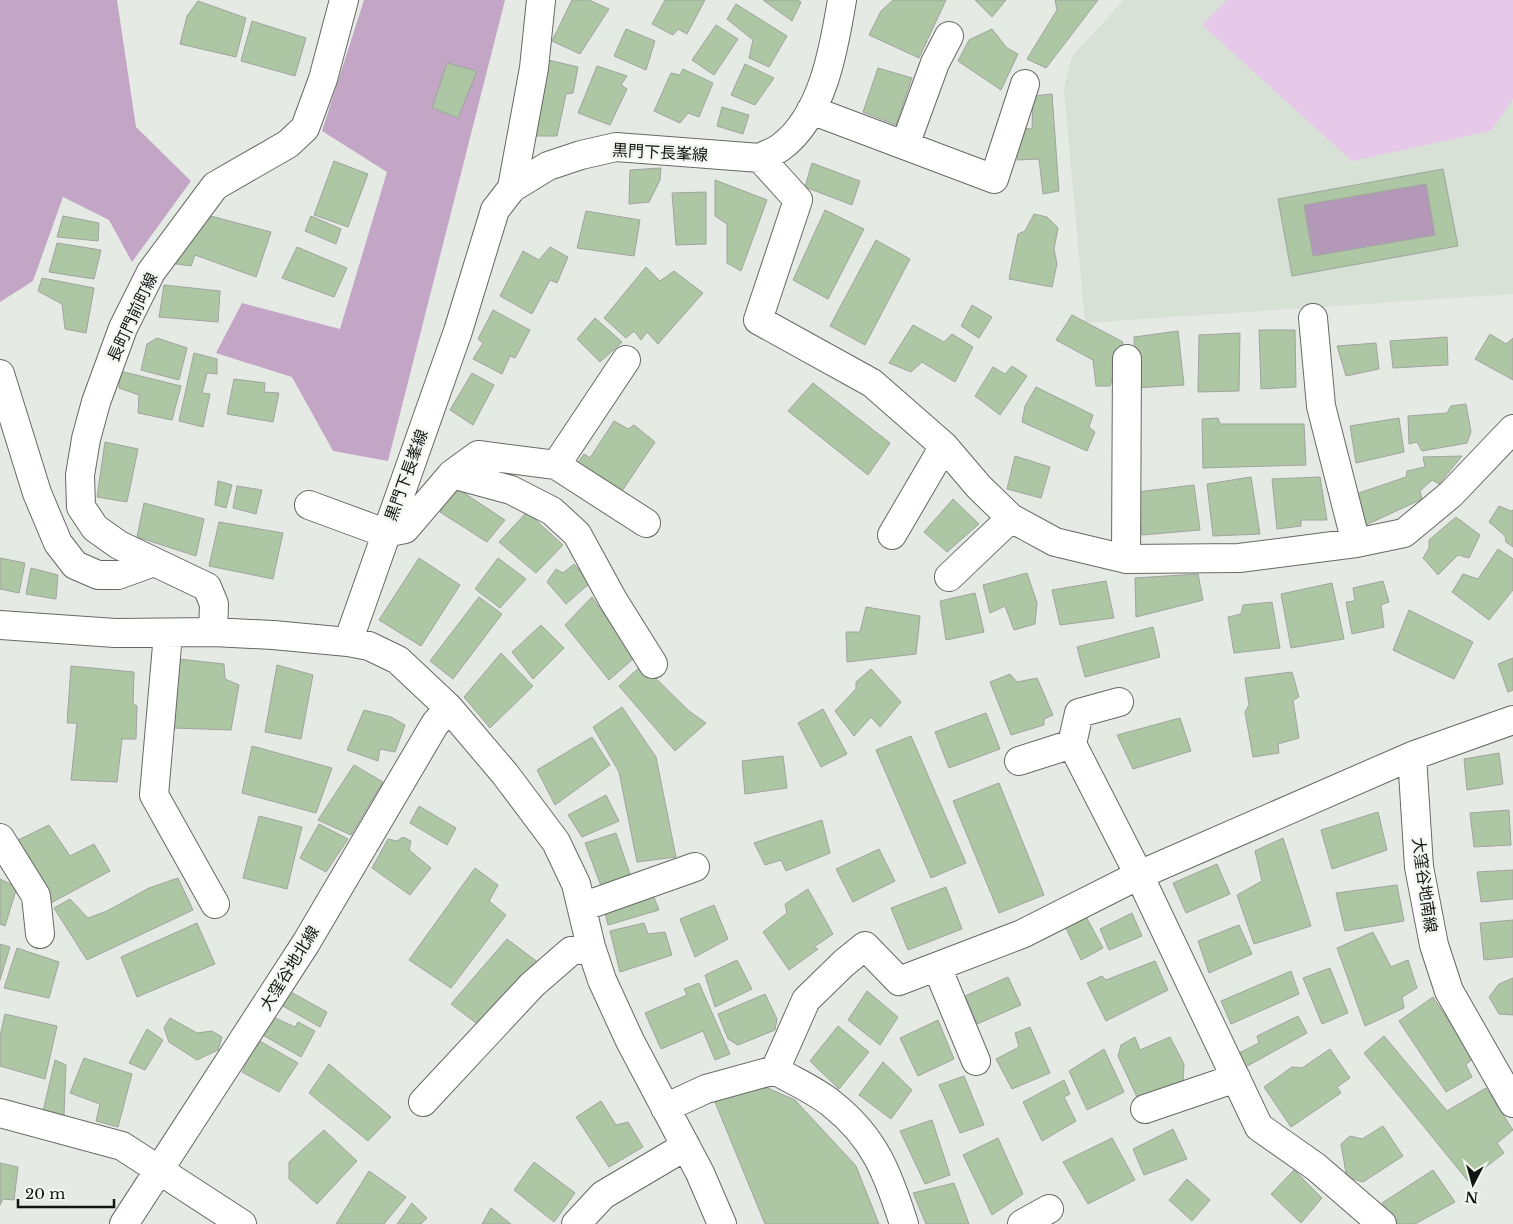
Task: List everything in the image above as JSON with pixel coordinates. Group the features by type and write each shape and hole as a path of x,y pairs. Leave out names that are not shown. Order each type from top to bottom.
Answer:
{"street":[{"name":"長町門前町線","path":"213,632 214,604 207,587 120,545 95,528 81,506 80,475 86,439 96,402 123,328 151,272 215,186 288,144 305,128 323,79 344,0"},
{"path":"512,188 534,68 541,0"},
{"path":"842,0 834,45 819,95 811,110 781,147 760,158 798,200 758,320 872,383 944,446 979,488 1011,518 1055,542 1126,559 1240,558 1356,543 1404,533 1451,494 1513,428"},
{"path":"905,146 935,63 949,36"},
{"path":"811,110 994,179 1025,84"},
{"name":"黒門下長峯線","path":"348,642 458,331 494,210 512,188 548,166 581,155 616,147 760,158"},
{"path":"1313,318 1322,406 1356,543"},
{"path":"1126,559 1128,359"},
{"path":"556,465 626,360"},
{"path":"0,374 37,493 58,544 75,565 98,575 118,575 154,562"},
{"path":"892,535 944,446"},
{"path":"309,504 385,533 405,529 452,474 478,455 556,465 646,523"},
{"path":"452,474 511,490 552,511 577,534 613,600 653,664"},
{"path":"949,577 1011,518"},
{"path":"0,625 168,634 213,632 273,635 348,642 369,646 398,660 449,708 505,774 556,842 576,884 591,947 602,980 630,1041 700,1173 722,1224"},
{"path":"168,634 154,795 215,904"},
{"path":"1119,702 1079,714 1072,744 1139,875 1259,1127 1316,1167 1382,1224"},
{"name":"大窪谷地北線","path":"124,1224 306,943 436,724 449,708"},
{"path":"775,1070 806,1000 844,962 865,946 899,981 1022,934 1139,875 1412,756 1513,720"},
{"path":"1019,761 1072,744"},
{"name":"大窪谷地南線","path":"1412,756 1419,867 1434,945 1449,991 1513,1103"},
{"path":"0,838 36,896 40,934"},
{"path":"582,907 695,868"},
{"path":"423,1102 532,985 571,951 591,947"},
{"path":"937,967 976,1061"},
{"path":"665,1108 706,1089 775,1070 831,1103 868,1140 889,1177 904,1224"},
{"path":"1145,1109 1236,1078"},
{"path":"0,1113 122,1146 242,1224"},
{"path":"576,1224 603,1195 686,1146"},
{"path":"1022,1224 1049,1209"}],"shaded area":[{"path":"0,0 117,0 136,127 191,181 132,262 109,220 63,197 33,281 0,302"},
{"path":"364,0 505,0 388,461 333,451 292,377 216,353 242,303 340,329 387,172 322,131"},
{"path":"1124,0 1513,0 1513,294 1085,323 1064,89 1072,56"},
{"path":"1227,0 1513,0 1513,99 1491,131 1352,161 1202,25"},
{"path":"1426,184 1435,235 1313,256 1304,205"}],"building":[{"path":"572,0 589,0 609,9 580,54 552,41"},
{"path":"665,0 705,0 687,34 678,29 673,35 652,24"},
{"path":"763,0 798,0 801,2 792,21"},
{"path":"893,0 946,0 919,58 869,35 881,11"},
{"path":"975,0 1006,0 992,17"},
{"path":"1055,0 1098,0 1046,68 1027,59 1057,10"},
{"path":"198,1 246,18 236,57 180,44 187,16"},
{"path":"736,4 787,36 769,67 749,58 753,40 727,19"},
{"path":"252,21 306,38 295,76 241,61"},
{"path":"716,25 738,39 714,75 692,60"},
{"path":"626,29 655,41 646,70 614,56"},
{"path":"992,29 1007,48 1018,54 1001,90 958,61 969,40"},
{"path":"544,59 578,67 573,93 566,94 557,136 529,136"},
{"path":"447,63 477,71 458,118 432,108"},
{"path":"745,64 774,78 755,105 731,95"},
{"path":"597,66 627,76 621,85 627,89 610,125 578,113"},
{"path":"878,68 912,78 896,125 863,112"},
{"path":"683,69 713,83 699,117 688,113 680,123 654,111 671,73 680,75"},
{"path":"1052,94 1059,191 1043,194 1039,159 1017,160 1019,128 1032,129 1033,96"},
{"path":"722,107 749,115 743,134 717,126"},
{"path":"334,161 368,174 348,227 314,215"},
{"path":"812,163 860,181 852,205 805,187"},
{"path":"661,168 660,180 649,202 629,204 630,170"},
{"path":"1443,169 1458,246 1292,276 1278,199","holes":["1426,184 1435,235 1313,256 1304,205"]},
{"path":"715,180 767,200 741,271 727,263 727,224 715,216"},
{"path":"706,192 706,244 676,245 672,193"},
{"path":"825,210 864,229 828,299 793,280"},
{"path":"586,211 640,220 634,256 577,248"},
{"path":"203,214 271,232 256,277 195,255 191,266 170,263"},
{"path":"1034,214 1047,217 1058,228 1054,249 1057,264 1052,287 1009,279 1018,234 1025,231"},
{"path":"63,216 99,223 98,241 57,237"},
{"path":"311,216 341,229 336,244 305,231"},
{"path":"876,240 910,259 865,345 830,326"},
{"path":"57,243 101,250 94,279 49,272"},
{"path":"297,247 347,268 334,297 282,278"},
{"path":"550,247 568,257 557,283 550,280 532,314 500,296 523,251 539,260"},
{"path":"646,267 660,281 674,271 703,293 658,344 647,332 641,340 634,331 626,338 604,318"},
{"path":"42,278 94,288 86,333 65,329 62,304 38,291"},
{"path":"164,285 220,291 218,322 159,317"},
{"path":"972,305 992,317 979,338 961,326"},
{"path":"493,310 530,330 515,358 510,356 502,374 473,359 483,343 478,339"},
{"path":"1072,315 1123,342 1110,386 1096,386 1093,360 1056,340"},
{"path":"595,318 622,342 600,362 577,339"},
{"path":"913,325 944,342 952,334 973,347 955,382 922,362 911,372 889,363"},
{"path":"1259,330 1295,330 1296,387 1261,389"},
{"path":"1178,331 1184,385 1136,388 1134,337"},
{"path":"1240,333 1239,391 1198,392 1199,335"},
{"path":"1490,334 1506,344 1513,338 1513,380 1475,359"},
{"path":"1447,337 1448,365 1393,368 1390,341"},
{"path":"157,338 187,348 179,380 141,370 147,344"},
{"path":"1376,343 1379,369 1346,376 1337,346"},
{"path":"194,353 217,359 217,374 207,373 202,393 210,394 203,427 179,421"},
{"path":"1012,366 1027,376 1000,415 975,396 993,367 1005,374"},
{"path":"120,371 181,386 172,420 138,413 139,395 119,388"},
{"path":"472,373 494,385 473,425 450,410"},
{"path":"234,379 265,383 264,392 279,393 273,422 227,414"},
{"path":"813,383 890,443 868,475 788,411"},
{"path":"1036,387 1093,415 1089,427 1095,432 1087,451 1022,422 1025,406"},
{"path":"1466,404 1471,432 1467,443 1422,451 1417,442 1409,444 1408,416 1447,413 1451,406"},
{"path":"1218,418 1220,424 1304,424 1306,465 1203,468 1202,419"},
{"path":"1399,418 1404,452 1356,463 1350,426"},
{"path":"614,421 628,429 634,425 655,442 622,491 604,480 574,468 584,454 590,458"},
{"path":"105,442 138,449 127,502 97,497"},
{"path":"1015,456 1050,467 1041,498 1007,489"},
{"path":"1462,456 1439,484 1432,480 1420,491 1422,499 1366,525 1356,494 1406,477 1407,471 1425,467 1423,457"},
{"path":"1251,477 1260,534 1213,536 1207,484"},
{"path":"1320,477 1327,520 1301,520 1301,526 1277,529 1272,479"},
{"path":"218,481 232,485 226,508 215,505"},
{"path":"1194,485 1200,530 1142,535 1137,492"},
{"path":"237,486 262,490 256,514 233,508"},
{"path":"455,487 505,520 487,542 440,512"},
{"path":"953,499 979,524 947,552 924,532"},
{"path":"144,503 204,519 196,556 137,537"},
{"path":"1499,506 1511,511 1513,510 1513,547 1506,542 1505,536 1489,522"},
{"path":"527,512 563,545 536,573 499,542"},
{"path":"1456,517 1480,535 1469,558 1458,555 1438,575 1423,558 1429,548 1429,540"},
{"path":"219,522 283,533 273,579 209,566"},
{"path":"1498,549 1513,559 1513,590 1489,620 1452,592 1463,574 1478,579"},
{"path":"0,558 25,563 19,593 0,589"},
{"path":"419,558 460,585 421,646 379,620"},
{"path":"498,558 526,579 500,608 475,589"},
{"path":"574,564 590,583 566,604 547,582 556,569 563,573"},
{"path":"31,568 58,575 56,599 26,594"},
{"path":"1027,573 1037,603 1035,624 1014,630 1005,606 990,613 983,585"},
{"path":"1198,574 1203,600 1136,617 1135,578"},
{"path":"1106,581 1114,618 1060,625 1052,590"},
{"path":"1383,581 1389,602 1381,605 1384,627 1352,634 1346,602 1355,601 1353,588"},
{"path":"1332,583 1344,639 1291,648 1281,594"},
{"path":"975,593 984,632 946,640 940,601"},
{"path":"479,597 502,614 453,679 430,661"},
{"path":"592,597 634,658 609,680 565,625"},
{"path":"1272,602 1280,648 1234,653 1228,617 1241,614 1243,605"},
{"path":"866,607 920,616 916,654 847,662 846,632 860,632"},
{"path":"1409,610 1473,642 1454,679 1393,650"},
{"path":"541,625 564,648 533,679 512,652"},
{"path":"1153,627 1160,657 1085,677 1077,647"},
{"path":"501,653 533,686 490,728 464,697"},
{"path":"1513,658 1513,690 1508,692 1498,664"},
{"path":"179,659 224,664 225,679 239,685 231,730 173,728"},
{"path":"277,665 313,675 301,739 265,732"},
{"path":"642,665 689,711 706,723 675,751 619,686"},
{"path":"71,666 134,672 133,704 137,706 136,739 122,739 117,782 71,780 77,723 67,723"},
{"path":"871,669 901,702 880,727 871,717 854,736 835,711 856,689 856,682"},
{"path":"1292,672 1299,697 1293,700 1299,738 1278,744 1279,753 1253,757 1245,712 1249,705 1245,678"},
{"path":"1010,674 1017,682 1037,678 1053,715 1044,719 1044,725 1011,735 990,682"},
{"path":"622,707 656,757 676,857 637,862 619,772 593,727"},
{"path":"823,709 847,754 821,767 798,723"},
{"path":"364,710 391,717 405,725 395,752 380,749 378,761 347,750"},
{"path":"986,713 1000,749 949,768 935,732"},
{"path":"1180,718 1191,751 1133,769 1117,735"},
{"path":"911,736 966,863 931,878 876,750"},
{"path":"592,737 610,765 555,805 537,770"},
{"path":"252,746 332,768 316,813 242,793"},
{"path":"1499,753 1503,784 1467,790 1464,759"},
{"path":"783,756 787,788 745,794 742,761"},
{"path":"354,765 383,782 351,835 318,820"},
{"path":"999,783 1044,895 999,913 953,801"},
{"path":"606,795 619,821 582,837 568,815"},
{"path":"419,806 456,828 447,845 410,823"},
{"path":"1509,810 1511,845 1474,847 1470,813"},
{"path":"1378,812 1387,850 1332,869 1321,830"},
{"path":"259,816 302,827 287,889 243,878"},
{"path":"822,820 830,853 786,871 781,860 765,865 754,843"},
{"path":"319,824 348,839 326,872 300,858"},
{"path":"49,825 70,856 94,844 110,871 51,903 12,843"},
{"path":"616,833 630,874 601,886 585,843"},
{"path":"403,837 411,841 409,850 431,868 410,895 372,868 388,839 397,841"},
{"path":"1283,838 1311,926 1254,944 1237,895 1262,881 1255,851"},
{"path":"879,849 895,881 853,902 836,869"},
{"path":"1217,864 1230,894 1186,913 1173,883"},
{"path":"475,868 498,885 489,901 506,915 451,988 409,960"},
{"path":"1513,870 1513,899 1481,902 1477,872"},
{"path":"178,878 193,910 87,960 54,908 70,899 88,918 107,911 149,888"},
{"path":"0,879 17,887 5,926 0,924"},
{"path":"1397,885 1404,921 1345,931 1336,893"},
{"path":"946,887 962,929 908,950 891,908"},
{"path":"808,889 833,934 814,947 818,949 789,970 763,932 787,913 785,904"},
{"path":"653,895 659,910 608,925 604,909"},
{"path":"714,905 728,939 695,957 680,919"},
{"path":"1084,913 1103,948 1081,960 1065,926"},
{"path":"1132,913 1142,936 1109,950 1100,929"},
{"path":"1513,920 1513,957 1484,960 1480,923"},
{"path":"197,923 215,964 137,997 121,957"},
{"path":"644,923 648,934 665,932 672,955 620,972 610,931"},
{"path":"1239,925 1252,954 1209,973 1198,941"},
{"path":"1373,932 1391,967 1408,960 1417,988 1402,997 1404,1008 1365,1026 1337,948"},
{"path":"507,939 539,963 480,1026 451,1004"},
{"path":"0,944 10,947 0,980"},
{"path":"17,948 59,962 49,998 4,988"},
{"path":"737,960 752,989 715,1007 705,975"},
{"path":"1155,961 1168,990 1106,1021 1087,983 1102,976 1106,980"},
{"path":"1330,968 1348,1013 1322,1024 1303,978"},
{"path":"1291,971 1299,994 1231,1024 1221,1001"},
{"path":"1008,977 1021,1005 977,1024 965,996"},
{"path":"1513,978 1513,1015 1499,1014 1489,997 1499,984"},
{"path":"699,983 730,1054 715,1060 703,1031 661,1049 645,1013 687,995 684,989"},
{"path":"289,991 327,1012 320,1027 281,1005"},
{"path":"867,991 898,1017 880,1045 848,1020"},
{"path":"765,994 777,1019 775,1030 738,1045 728,1039 718,1014"},
{"path":"1433,997 1473,1058 1466,1065 1472,1077 1446,1092 1399,1021"},
{"path":"5,1014 57,1026 45,1079 0,1066 0,1036"},
{"path":"271,1016 295,1027 298,1022 315,1031 301,1057 261,1034"},
{"path":"1298,1016 1307,1033 1242,1069 1235,1055 1259,1043 1257,1036"},
{"path":"170,1018 197,1033 212,1031 222,1037 218,1050 197,1060 169,1042 164,1028"},
{"path":"938,1020 954,1059 918,1076 900,1038"},
{"path":"838,1026 869,1052 839,1089 810,1061"},
{"path":"1030,1027 1050,1073 1012,1089 996,1059 1019,1047 1015,1033"},
{"path":"147,1029 163,1040 145,1070 129,1063"},
{"path":"1384,1036 1447,1111 1486,1088 1513,1130 1497,1143 1504,1153 1468,1181 1364,1053"},
{"path":"1135,1037 1140,1050 1170,1037 1184,1064 1183,1081 1137,1097 1118,1056 1121,1045"},
{"path":"258,1040 298,1063 279,1092 242,1072"},
{"path":"1104,1049 1124,1092 1087,1110 1069,1071"},
{"path":"1330,1049 1350,1078 1337,1087 1341,1093 1291,1127 1264,1087 1292,1067 1302,1068"},
{"path":"84,1058 132,1074 118,1127 96,1121 100,1104 70,1093"},
{"path":"55,1060 66,1065 64,1115 43,1111"},
{"path":"883,1062 912,1090 891,1119 859,1095"},
{"path":"329,1064 391,1117 368,1141 309,1093"},
{"path":"964,1076 984,1125 960,1133 939,1085"},
{"path":"1064,1080 1070,1094 1064,1097 1076,1121 1042,1141 1023,1102"},
{"path":"763,1086 795,1100 856,1166 879,1224 765,1224 715,1102 752,1087 754,1090"},
{"path":"601,1101 616,1125 628,1122 643,1147 609,1167 576,1117"},
{"path":"932,1120 950,1175 925,1184 900,1131"},
{"path":"1383,1126 1403,1156 1363,1182 1350,1178 1346,1173 1341,1144 1350,1136 1362,1139"},
{"path":"1173,1129 1187,1159 1144,1175 1133,1149"},
{"path":"324,1130 357,1161 317,1204 289,1179 289,1162"},
{"path":"998,1138 1023,1194 992,1215 963,1155"},
{"path":"1112,1138 1135,1180 1088,1204 1063,1162"},
{"path":"534,1162 575,1193 554,1222 514,1190"},
{"path":"0,1163 18,1167 14,1200 3,1199 0,1205"},
{"path":"1294,1170 1322,1198 1301,1223 1271,1194"},
{"path":"1433,1170 1455,1202 1415,1224 1396,1224 1382,1203"},
{"path":"369,1171 406,1197 384,1224 336,1224"},
{"path":"1187,1179 1210,1200 1192,1221 1169,1200"},
{"path":"954,1183 969,1224 926,1224 913,1193"},
{"path":"412,1203 427,1218 421,1224 397,1224"},
{"path":"491,1208 511,1224 482,1224"}]}
